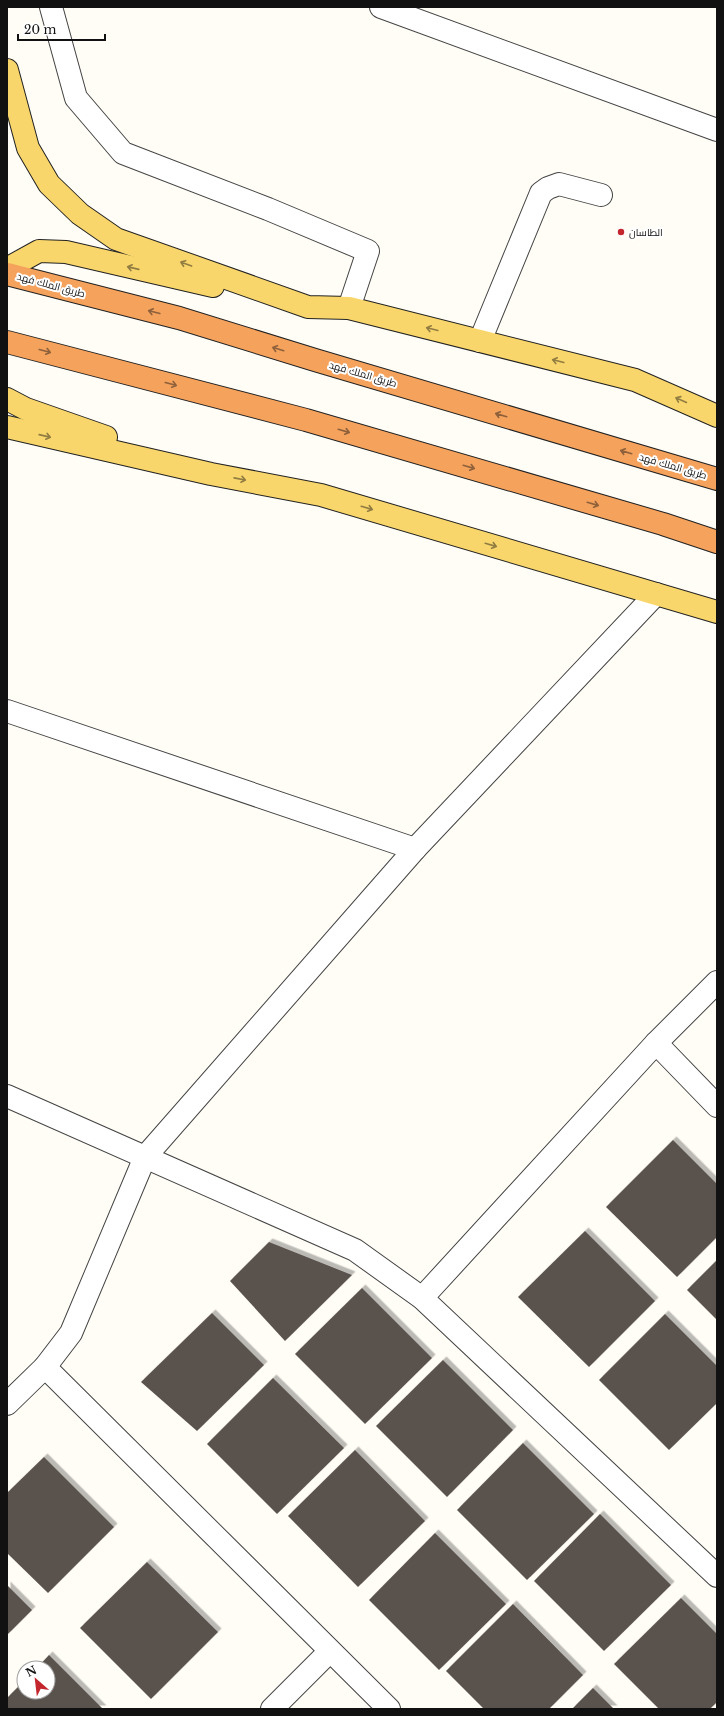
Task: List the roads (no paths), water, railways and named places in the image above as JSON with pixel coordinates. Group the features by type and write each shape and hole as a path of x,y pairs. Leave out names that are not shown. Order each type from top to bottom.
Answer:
{"highway":[{"name":"طريق الملك فهد","path":"7,272 179,318 315,360 717,479"},
{"path":"7,342 306,420 662,524 717,542"}],"main road":[{"path":"7,70 28,148 49,184 80,214 116,239 308,307"},
{"path":"7,272 12,266 39,251 66,252 308,307 349,308 635,380 717,416"},
{"path":"7,399 26,409 211,474"},
{"path":"7,427 211,474 321,495 717,612"}],"street":[{"path":"52,7 76,98 123,153 268,209 368,251 349,308"},
{"path":"381,7 717,130"},
{"path":"480,341 541,193 548,188 559,184 601,196"},
{"path":"7,1404 44,1367 71,1333 145,1157 415,849 656,594"},
{"path":"7,711 415,849"},
{"path":"422,1298 656,1043 717,982"},
{"path":"656,1043 717,1106"},
{"path":"7,1096 355,1250 422,1298 717,1576"},
{"path":"44,1367 389,1709"},
{"path":"272,1709 330,1651"}],"place":[{"name":"الطاسان","path":"621,232"}]}
